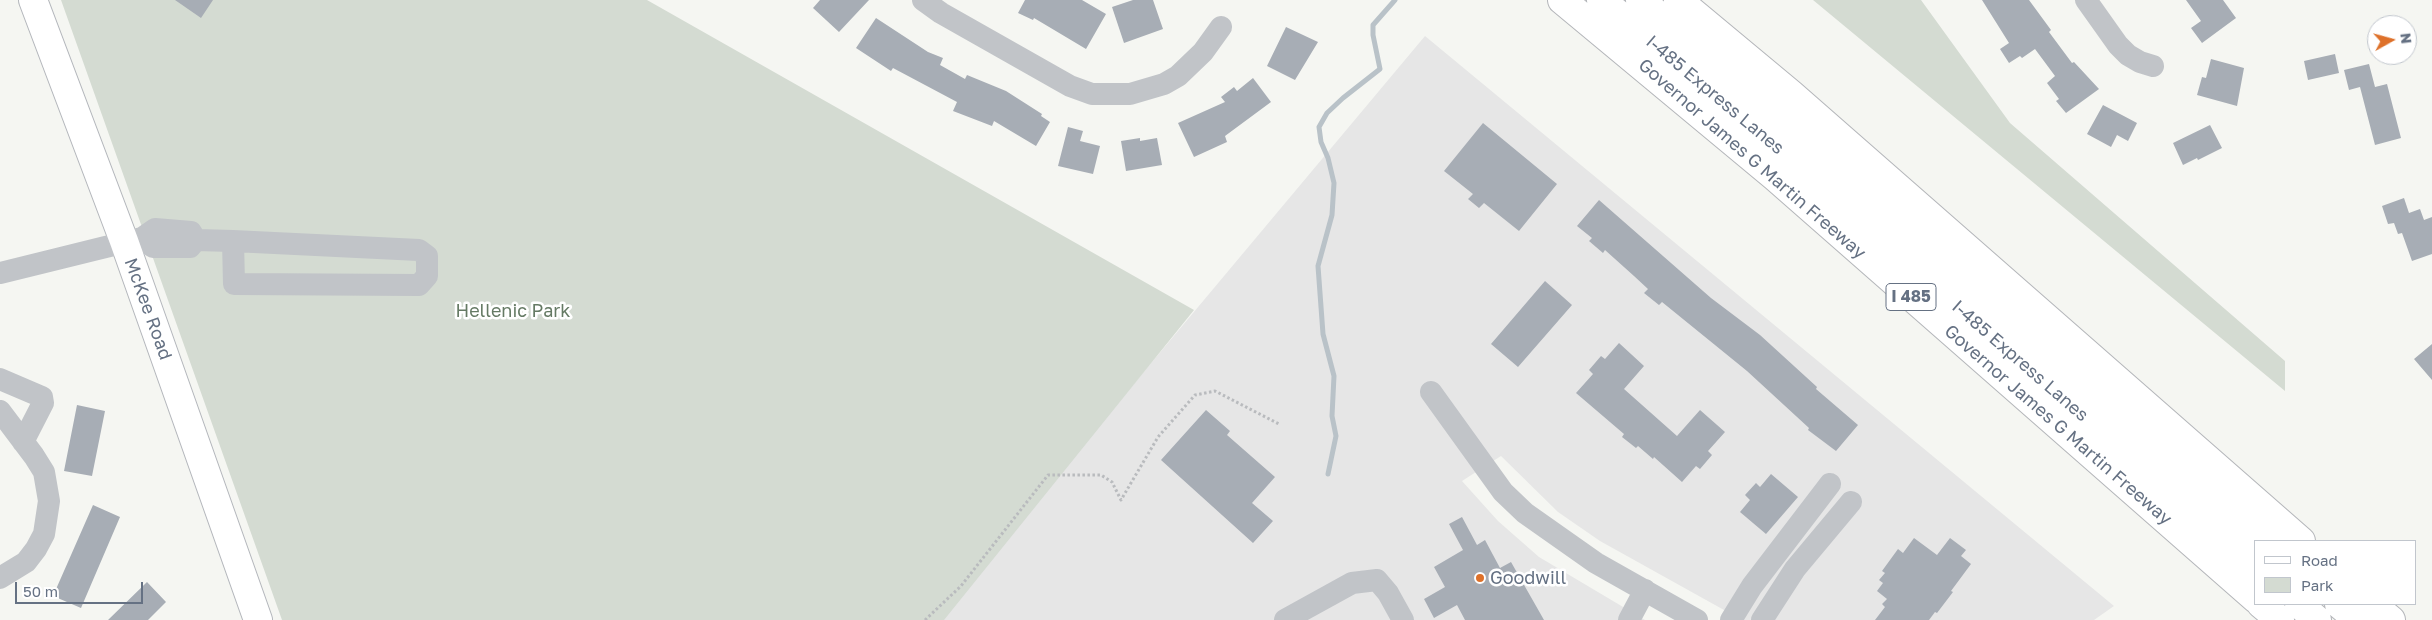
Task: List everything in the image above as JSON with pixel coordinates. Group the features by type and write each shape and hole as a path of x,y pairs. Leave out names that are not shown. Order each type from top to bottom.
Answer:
{"main road":[{"name":"McKee Road","path":"33,0 133,240 258,620"},
{"name":"Governor James G Martin Freeway","path":"1562,0 1775,177 2254,597"},
{"name":"I-485 Express Lanes","path":"1601,0 1709,88 2254,565"},
{"name":"I-485 Express Lanes","path":"1640,0 1739,82 2267,540"},
{"path":"1678,0 1799,100 2299,540"},
{"path":"2263,605 2280,620"},
{"path":"2299,605 2317,620"},
{"path":"2340,605 2358,620"},
{"path":"2373,605 2391,620"}],"street":[{"path":"923,0 941,13 1062,81 1092,94 1130,94 1164,84 1178,76 1204,52 1221,27"},
{"path":"2086,0 2118,45 2140,62 2153,66"},
{"path":"0,273 133,240 155,229 191,232 196,240 233,241 419,250 427,256 427,276 419,285 234,284 233,241"},
{"path":"0,379 42,397 43,403 23,442"},
{"path":"1431,392 1504,492 1525,514 1596,563 1697,620"},
{"path":"0,411 44,472 50,501 44,534 26,562 0,578"},
{"path":"1731,620 1752,586 1830,484"},
{"path":"1762,620 1794,569 1851,502"},
{"path":"1286,620 1352,583 1377,580 1388,593 1404,620"},
{"path":"1629,620 1646,590"}],"path":[{"path":"925,620 960,586 1048,475 1101,475 1112,482 1121,500 1158,437 1195,395 1215,391 1279,424"}],"shaded area":[{"path":"1425,36 2114,606 2094,620 1742,620 1600,541 1558,512 1501,456 1462,481 1498,521 1539,557 1645,620 942,620 1080,448"}],"green space":[{"name":"Hellenic Park","path":"61,0 647,0 1194,310 944,620 282,620"},
{"path":"1813,0 1921,0 2010,123 2285,361 2285,391"}],"building":[{"path":"175,0 213,0 201,18"},
{"path":"820,0 869,0 839,32 813,8"},
{"path":"1025,0 1082,0 1106,14 1086,49 1034,18 1033,20 1018,13"},
{"path":"1133,0 1153,0 1163,29 1124,43 1112,7"},
{"path":"1982,0 2029,0 2051,30 2049,32 2072,63 2074,62 2099,89 2066,113 2056,101 2059,99 2047,83 2055,76 2035,49 2022,58 2020,56 2009,63 2000,49 2009,43"},
{"path":"2186,0 2223,0 2236,18 2202,43 2191,28 2201,21"},
{"path":"876,18 928,52 943,58 940,65 965,79 967,75 1006,91 1042,114 1041,116 1050,122 1036,146 994,121 992,126 953,111 957,102 893,68 891,71 856,48"},
{"path":"1286,27 1318,42 1295,80 1267,66"},
{"path":"2335,54 2339,73 2308,80 2304,61"},
{"path":"2211,59 2244,68 2237,106 2197,95 2202,77 2206,78"},
{"path":"2369,65 2375,87 2387,84 2401,138 2375,145 2360,87 2349,90 2344,70"},
{"path":"1253,78 1271,102 1225,136 1227,142 1194,157 1178,123 1225,102 1221,97 1234,87 1237,91"},
{"path":"2103,105 2137,123 2128,141 2117,135 2111,147 2087,134"},
{"path":"1483,123 1557,184 1519,231 1484,203 1479,208 1468,199 1473,194 1444,171"},
{"path":"2210,125 2222,148 2183,165 2173,143"},
{"path":"1068,127 1083,131 1080,141 1100,146 1093,174 1058,166"},
{"path":"1140,138 1140,141 1157,138 1162,165 1126,171 1121,141"},
{"path":"2404,198 2409,213 2420,209 2424,220 2432,217 2432,254 2412,261 2402,233 2398,234 2394,223 2388,224 2382,206"},
{"path":"1599,200 1711,298 1760,335 1817,387 1816,389 1858,425 1836,451 1808,430 1809,428 1747,371 1662,302 1659,305 1644,293 1648,289 1605,250 1603,253 1589,241 1592,238 1577,226"},
{"path":"1545,281 1572,305 1518,367 1491,344"},
{"path":"1619,343 1644,366 1624,389 1677,436 1700,410 1725,432 1708,451 1712,455 1700,469 1696,466 1682,482 1654,457 1653,459 1638,446 1636,448 1622,437 1624,434 1576,393 1593,374 1589,370 1601,356 1605,359"},
{"path":"2432,344 2432,380 2414,359"},
{"path":"77,405 105,411 92,476 64,471"},
{"path":"1206,410 1230,431 1227,435 1275,477 1252,503 1273,521 1253,543 1161,460"},
{"path":"1771,474 1798,497 1766,534 1740,512 1750,500 1745,495 1756,483 1760,487"},
{"path":"93,505 120,517 81,608 53,596"},
{"name":"Goodwill","path":"1462,517 1477,545 1485,540 1500,568 1511,562 1544,620 1465,620 1457,605 1434,618 1424,599 1445,587 1434,567 1463,550 1449,524"},
{"path":"1914,538 1937,555 1950,538 1966,550 1961,556 1971,564 1951,591 1953,592 1937,613 1935,612 1929,620 1875,620 1885,607 1882,604 1887,599 1877,591 1883,583 1879,580 1885,573 1882,571 1898,549 1903,553"},
{"path":"147,582 166,602 148,620 108,620"}],"waterway":[{"path":"1328,474 1336,436 1332,416 1334,376 1323,334 1318,266 1332,215 1334,183 1328,158 1321,142 1319,127 1327,113 1380,69 1373,35 1373,25 1395,0"}],"place":[{"name":"Goodwill","path":"1480,578"}]}
